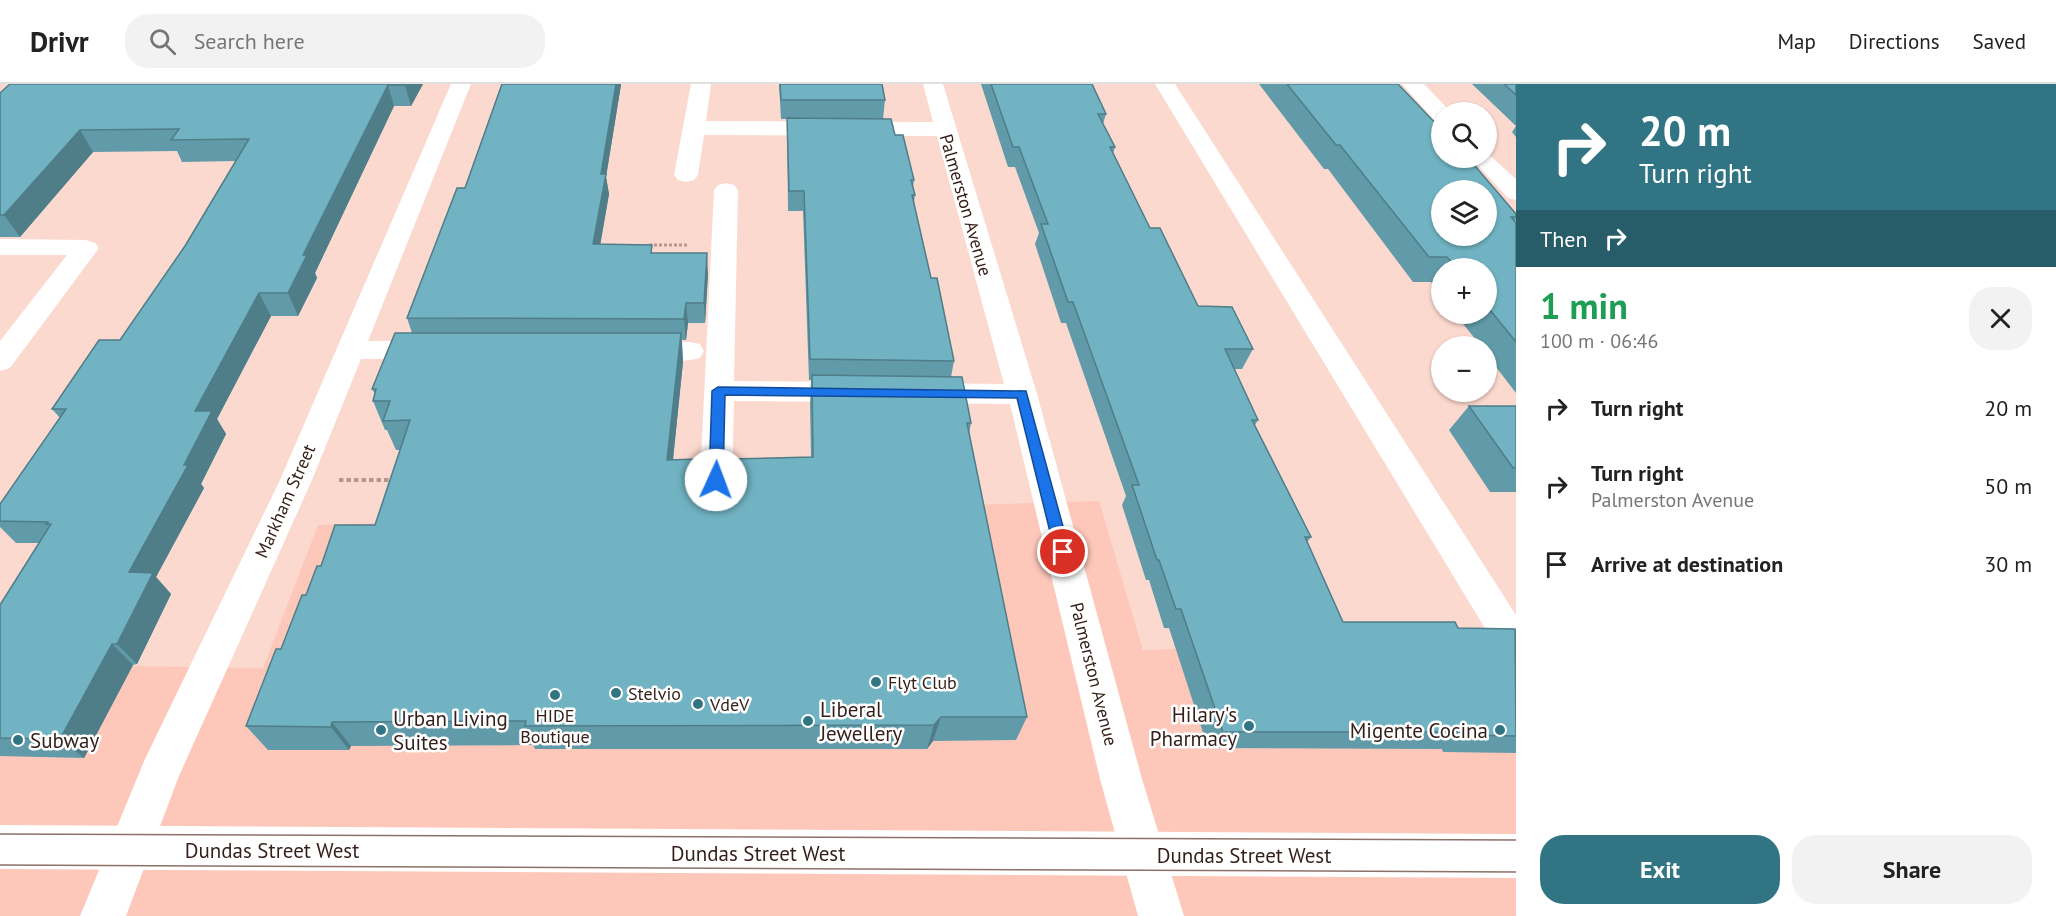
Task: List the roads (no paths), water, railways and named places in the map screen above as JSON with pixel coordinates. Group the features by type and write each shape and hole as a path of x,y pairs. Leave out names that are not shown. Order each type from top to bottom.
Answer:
{"street":[{"name":"Markham Street","path":"103,916 160,773 296,480 461,84"},
{"path":"686,175 701,84"},
{"name":"Palmerston Avenue","path":"933,84 944,129 1022,394 1121,779 1161,916"},
{"path":"1165,84 1516,647"},
{"path":"1412,84 1431,104"},
{"path":"693,128 944,129"},
{"path":"1492,168 1516,193"},
{"path":"716,480 726,190"},
{"path":"0,247 86,248 0,361"},
{"path":"351,350 458,350"},
{"path":"609,351 690,351"},
{"path":"718,391 1022,394"},
{"name":"Dundas Street West","path":"0,847 1516,856"}],"tram line":[{"path":"0,834 1516,840"},
{"path":"0,865 1516,872"}],"place":[{"name":"Flyt Club","path":"876,682"},
{"name":"Stelvio","path":"616,693"},
{"name":"HIDE Boutique","path":"555,695"},
{"name":"VdeV","path":"698,704"},
{"name":"Liberal Jewellery","path":"808,721"},
{"name":"Hilary's Pharmacy","path":"1249,726"},
{"name":"Urban Living Suites","path":"381,730"},
{"name":"Migente Cocina","path":"1500,730"},
{"name":"Subway","path":"18,740"}]}
